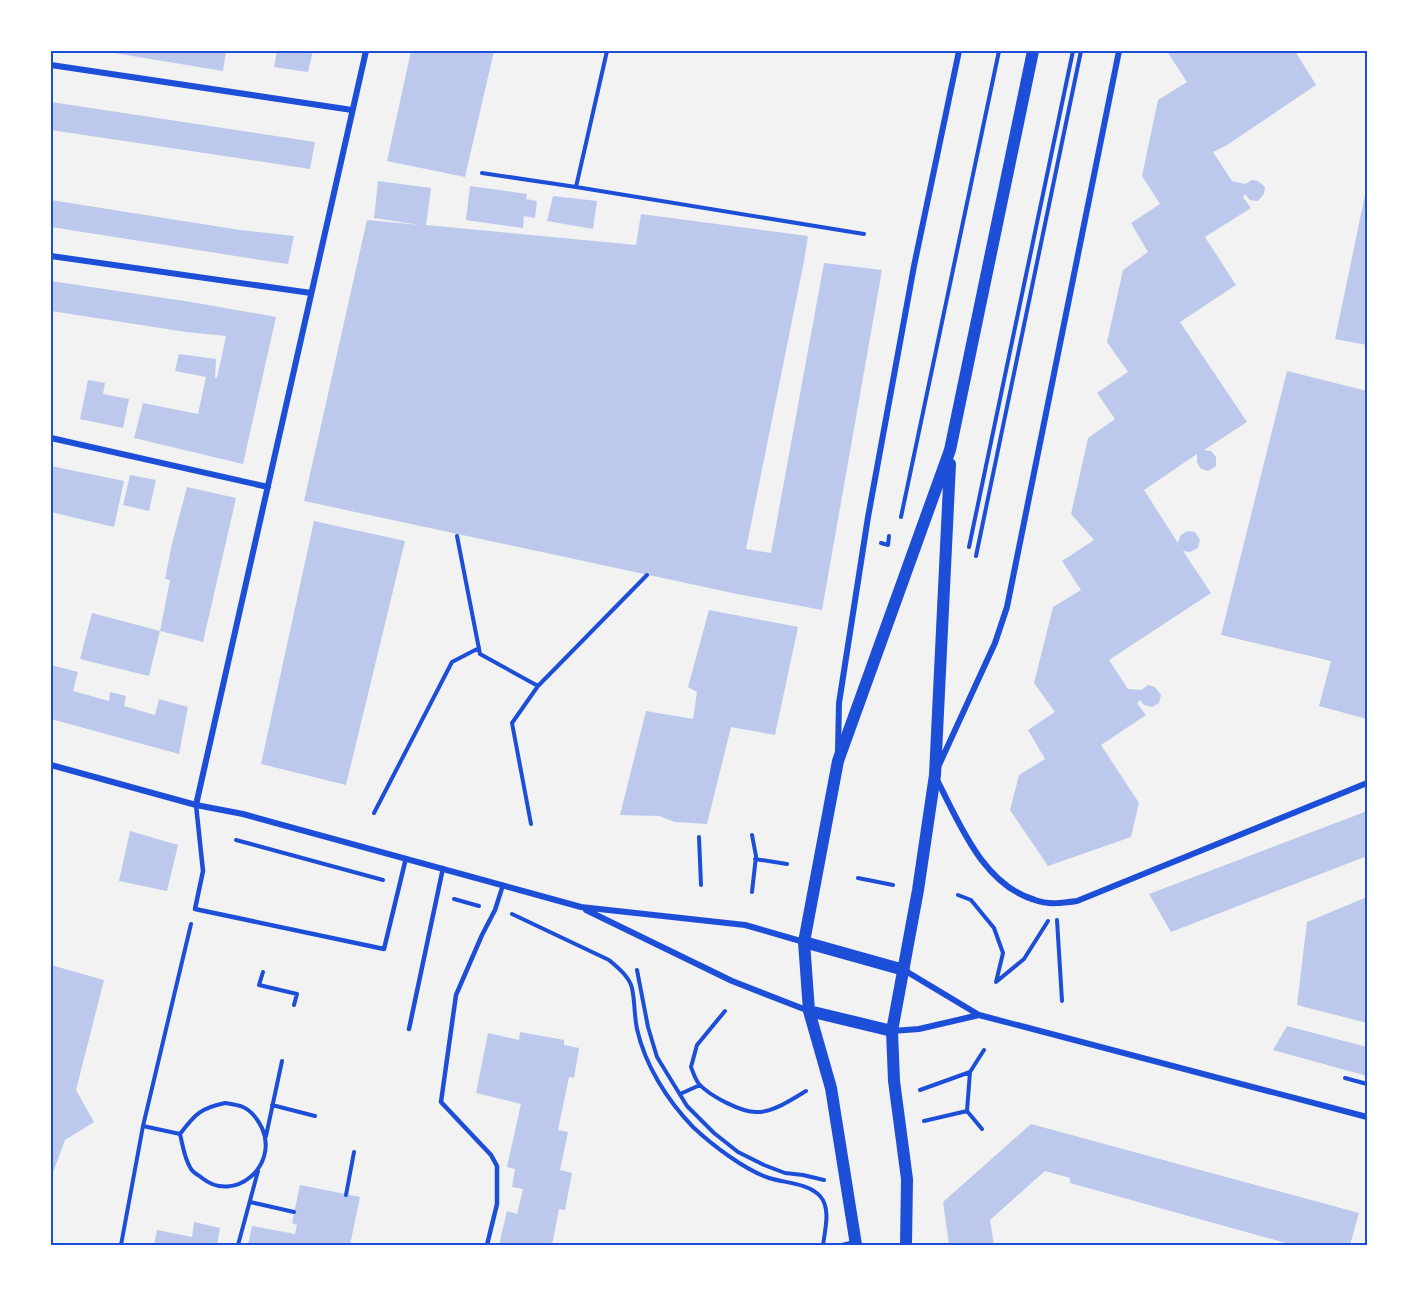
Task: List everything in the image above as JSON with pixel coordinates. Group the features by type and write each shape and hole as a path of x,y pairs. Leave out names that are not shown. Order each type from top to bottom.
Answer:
{"main road":[{"path":"851,1244 831,1088 809,1011 804,942 838,761 950,450 1033,51"},
{"path":"906,1245 907,1179 894,1081 892,1031 918,890 935,775 950,450"},
{"path":"804,942 904,969"},
{"path":"809,1011 892,1031"}],"street":[{"path":"196,805 366,51"},
{"path":"838,761 840,703 868,517 914,266 959,51"},
{"path":"1119,51 1007,607 995,643 935,775 965,833 981,860 994,875 1017,893 1036,901 1057,903 1077,901 1367,783"},
{"path":"51,65 352,110"},
{"path":"51,256 311,293"},
{"path":"51,438 268,487"},
{"path":"51,765 196,805 243,814 580,907 745,925 804,942"},
{"path":"580,907 732,981 809,1011"},
{"path":"904,969 979,1014 1367,1118"},
{"path":"892,1031 919,1029 979,1014"}],"lane":[{"path":"196,805 202,872 195,909 384,949 406,858"},
{"path":"410,1029 443,868"},
{"path":"487,1245 497,1204 497,1166 491,1155 441,1102 456,995 495,910 503,885"}],"path":[{"path":"576,187 607,51"},
{"path":"899,528 999,51"},
{"path":"968,554 1073,51"},
{"path":"976,556 1081,51"},
{"path":"482,173 864,234"},
{"path":"457,536 480,654 538,686"},
{"path":"531,824 512,723 538,686 647,575"},
{"path":"374,813 452,662 479,648"},
{"path":"752,835 755,859 752,892"},
{"path":"699,837 701,885"},
{"path":"236,840 399,884"},
{"path":"755,859 787,864"},
{"path":"858,878 893,885"},
{"path":"438,895 517,916 609,960 618,968 632,987 637,1028 645,1054 657,1080 675,1105 694,1127 741,1164 768,1178 812,1189 821,1198 826,1211 823,1245"},
{"path":"958,895 971,900 994,928 1004,952 996,982 1024,959 1050,918"},
{"path":"121,1245 143,1126 195,909"},
{"path":"1057,919 1062,1001"},
{"path":"637,970 648,1027 657,1057 687,1106 738,1152 785,1173 824,1179"},
{"path":"263,972 259,985 297,994 294,1005"},
{"path":"725,1011 697,1045 691,1067 700,1085 712,1095 738,1108 758,1113 778,1107 806,1091"},
{"path":"982,1129 967,1111 970,1072 984,1050"},
{"path":"238,1245 258,1170 266,1154 266,1137 282,1061"},
{"path":"920,1090 970,1072"},
{"path":"1344,1078 1367,1084"},
{"path":"680,1094 700,1085"},
{"path":"258,1170 243,1182 225,1186 207,1183 192,1171 184,1154 180,1134 192,1118 207,1107 225,1103 243,1107 251,1113 258,1120 266,1137"},
{"path":"272,1106 315,1116"},
{"path":"924,1121 967,1111"},
{"path":"143,1126 180,1134"},
{"path":"346,1194 354,1152"},
{"path":"250,1202 294,1212"}],"building":[{"path":"108,51 226,51 223,71"},
{"path":"277,51 313,51 308,72 274,67"},
{"path":"411,51 494,51 465,177 387,161"},
{"path":"1171,51 1295,51 1316,85 1213,152 1232,181 1245,184 1252,180 1258,181 1265,187 1264,194 1258,201 1250,200 1245,194 1243,197 1251,208 1205,237 1236,285 1180,322 1247,422 1204,450 1211,451 1216,457 1216,466 1208,471 1201,469 1197,463 1197,454 1144,490 1178,543 1180,536 1187,531 1195,532 1200,540 1198,548 1190,552 1183,551 1211,593 1109,660 1128,689 1141,690 1148,685 1155,687 1161,695 1159,703 1152,707 1144,705 1140,700 1137,703 1146,715 1101,745 1139,803 1131,837 1048,866 1010,810 1019,775 1045,759 1028,730 1055,712 1034,683 1053,607 1081,590 1062,561 1094,540 1071,514 1088,438 1115,419 1097,393 1128,372 1107,342 1123,270 1148,252 1131,223 1160,204 1142,176 1158,100 1187,82 1168,53"},
{"path":"51,102 315,142 310,169 51,130"},
{"path":"378,181 431,188 426,225 636,245 641,214 808,236 746,549 771,553 824,263 882,270 822,610 737,594 304,501 367,220 420,225 374,218"},
{"path":"470,186 527,194 526,199 537,201 535,218 524,216 523,228 466,220"},
{"path":"1367,190 1367,345 1335,339"},
{"path":"553,196 597,201 593,229 547,221"},
{"path":"51,200 240,230 294,236 288,264 261,260 51,227"},
{"path":"51,281 276,317 243,464 134,438 143,403 198,414 206,377 175,371 179,354 216,359 215,378 217,378 226,336 51,311"},
{"path":"1287,371 1367,391 1367,719 1319,706 1331,661 1221,635"},
{"path":"88,380 105,383 103,394 129,399 123,428 80,419"},
{"path":"51,466 124,481 114,527 51,512"},
{"path":"130,475 156,480 149,511 123,505"},
{"path":"187,487 236,498 203,642 160,631 170,580 165,579"},
{"path":"314,521 405,541 346,785 261,764"},
{"path":"709,610 798,627 775,735 731,727 707,824 675,822 659,816 620,815 646,711 693,719 697,692 688,687"},
{"path":"92,613 160,631 149,676 80,659"},
{"path":"51,665 78,672 73,691 109,701 110,692 126,696 124,706 155,715 159,699 188,707 179,754 51,719"},
{"path":"1367,811 1367,856 1171,932 1149,894"},
{"path":"130,831 178,845 167,891 119,881"},
{"path":"1367,897 1367,1023 1297,1005 1307,922"},
{"path":"51,965 104,980 76,1090 94,1122 65,1140 51,1178"},
{"path":"1287,1026 1367,1047 1367,1076 1273,1050"},
{"path":"520,1032 564,1040 564,1045 579,1048 574,1078 569,1077 558,1130 568,1132 560,1170 572,1173 565,1210 559,1209 552,1245 499,1245 507,1211 517,1214 523,1189 512,1187 515,1169 507,1167 521,1104 476,1093 488,1033 519,1040"},
{"path":"1031,1124 1359,1213 1350,1245 1293,1245 1070,1183 1070,1178 1045,1171 990,1220 994,1245 949,1245 943,1202"},
{"path":"300,1185 360,1197 350,1245 248,1245 252,1226 295,1234 297,1225 292,1223"},
{"path":"194,1222 220,1228 217,1245 154,1245 157,1230 192,1237"}]}
